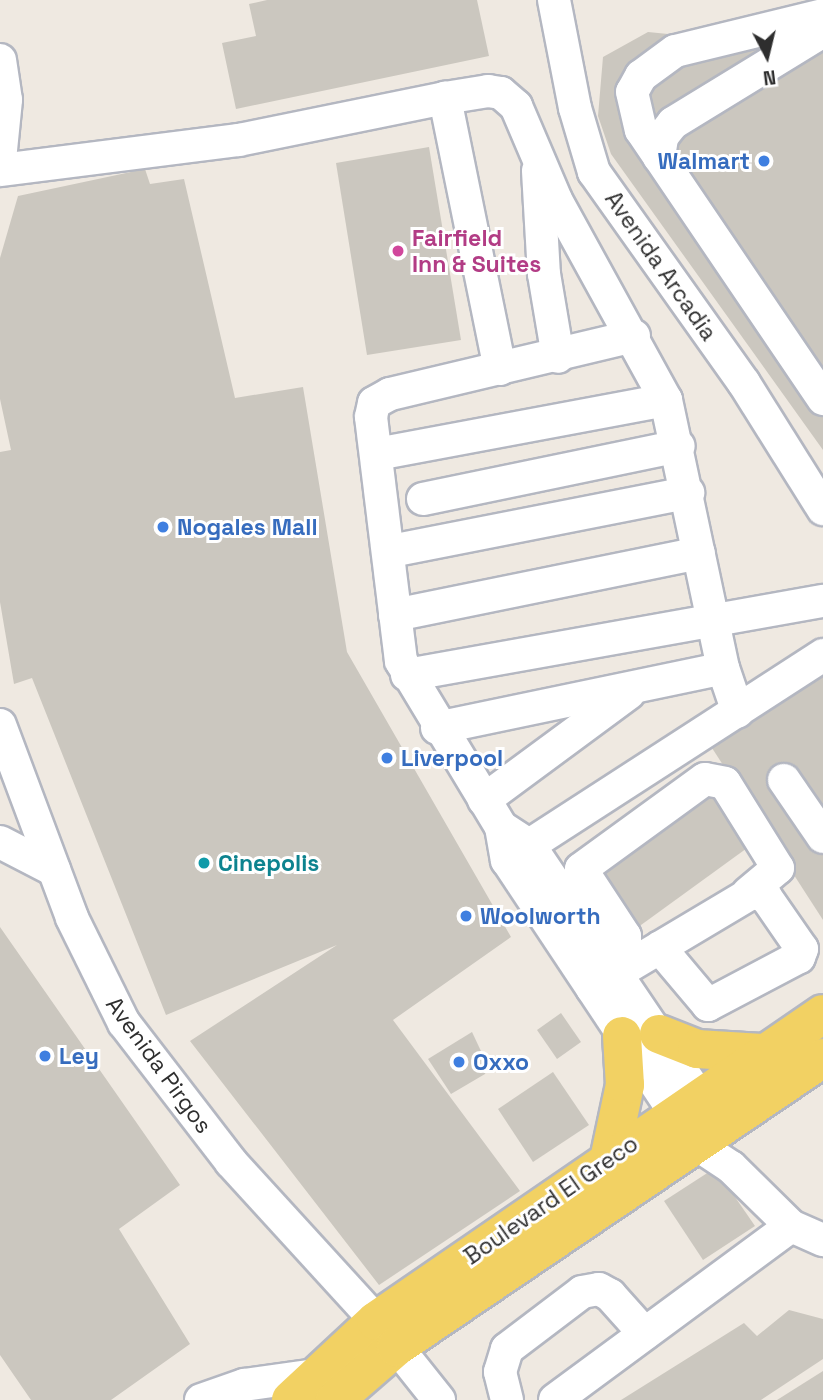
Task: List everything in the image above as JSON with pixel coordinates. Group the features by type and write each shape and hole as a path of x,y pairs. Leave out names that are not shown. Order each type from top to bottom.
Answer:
{"main road":[{"name":"Boulevard El Greco","path":"314,1392 609,1160 686,1103 823,1014"},
{"path":"609,1160 625,1085 641,1035 697,1049 762,1053"},
{"name":"Boulevard El Greco","path":"386,1334 708,1136 823,1058"}],"street":[{"name":"Avenida Arcadia","path":"554,0 575,108 594,172 744,383 823,509"},
{"path":"823,15 688,46 660,60 632,92 641,130 823,398"},
{"path":"659,157 662,137 673,123 823,31"},
{"path":"0,60 6,113 0,160"},
{"path":"0,170 239,139 488,91 509,98 538,161 666,400 680,446 699,553 705,616 738,712"},
{"path":"445,98 500,369"},
{"path":"538,161 544,274 558,357"},
{"path":"634,337 378,399 371,417 391,551 395,615 407,676 518,852 612,977 641,1035 708,1136 731,1167 791,1226 823,1240"},
{"path":"377,454 666,400"},
{"path":"423,499 680,446"},
{"path":"391,551 688,493"},
{"path":"395,615 699,553"},
{"path":"407,676 705,616 823,587"},
{"path":"705,616 823,601"},
{"path":"518,852 823,655"},
{"path":"437,727 723,668"},
{"path":"484,800 639,686"},
{"name":"Avenida Pirgos","path":"0,725 11,768 124,1023 231,1163 386,1334 439,1400"},
{"path":"0,808 11,768"},
{"path":"705,779 725,783 778,868 748,893 612,977 625,936 581,869 705,779"},
{"path":"784,780 823,837"},
{"path":"0,842 54,870"},
{"path":"660,948 708,1005 799,957 799,942 766,897 748,893"},
{"path":"555,1400 791,1226"},
{"path":"506,1400 500,1372 507,1349 582,1292 600,1289 610,1295 645,1334"},
{"path":"201,1400 244,1385 314,1392"}],"building":[{"path":"267,0 477,0 489,56 236,109 222,43 256,36 249,4"},
{"path":"823,1 823,450 611,154 598,116 603,57 648,32 678,35"},
{"name":"Fairfield Inn & Suites","path":"429,147 461,340 367,355 336,163"},
{"name":"Nogales Mall","path":"145,169 150,184 184,179 235,398 303,387 347,652 511,937 393,1020 520,1191 379,1285 190,1041 337,945 166,1015 32,678 14,684 0,602 0,452 11,450 0,399 0,258 18,196"},
{"path":"823,656 823,920 703,734"},
{"path":"709,780 754,843 630,933 584,871"},
{"name":"Ley","path":"0,927 180,1185 119,1229 190,1344 111,1400 31,1400 0,1355"},
{"path":"561,1013 581,1042 557,1059 537,1030"},
{"name":"Oxxo","path":"472,1032 488,1066 485,1074 451,1094 428,1059"},
{"path":"553,1072 589,1125 533,1162 498,1109"},
{"path":"715,1168 755,1226 703,1260 664,1201"},
{"path":"789,1310 823,1319 823,1359 761,1400 621,1400 744,1323 757,1336"},
{"path":"823,1371 823,1400 777,1400"}],"place":[{"name":"Walmart","path":"764,161"},
{"name":"Fairfield Inn & Suites","path":"398,251"},
{"name":"Nogales Mall","path":"163,527"},
{"name":"Liverpool","path":"387,758"},
{"name":"Cinepolis","path":"204,863"},
{"name":"Woolworth","path":"466,916"},
{"name":"Ley","path":"45,1056"},
{"name":"Oxxo","path":"459,1062"}]}
